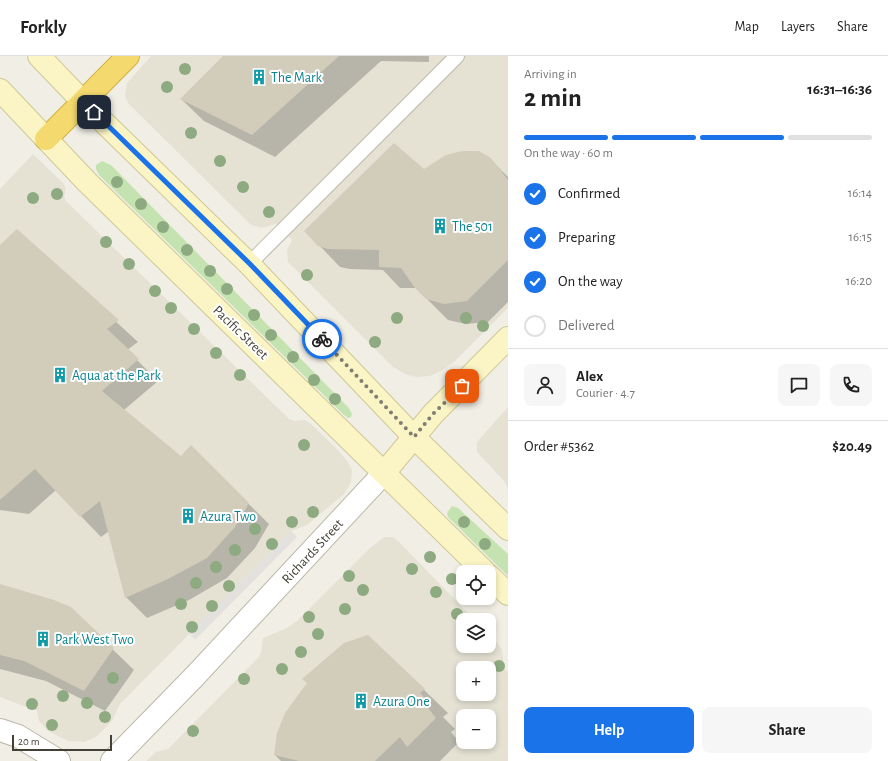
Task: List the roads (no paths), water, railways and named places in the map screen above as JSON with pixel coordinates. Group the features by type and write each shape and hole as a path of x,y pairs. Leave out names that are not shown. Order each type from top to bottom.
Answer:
{"highway":[{"path":"46,139 128,56"}],"main road":[{"path":"39,56 83,102 250,264 414,437 508,529"},
{"name":"Pacific Street","path":"0,90 92,187 478,565"},
{"name":"Richards Street","path":"384,473 450,396 508,338"},
{"path":"496,583 508,594"}],"street":[{"name":"Richards Street","path":"112,761 205,665 384,473"},
{"path":"0,730 18,736 59,761"}],"lane":[{"path":"250,264 457,56"}],"place":[{"name":"The Mark","path":"259,77"},
{"name":"The 501","path":"440,226"},
{"name":"Aqua at the Park","path":"60,375"},
{"name":"Azura Two","path":"188,516"},
{"name":"Park West Two","path":"43,639"},
{"name":"Azura One","path":"361,701"}]}
